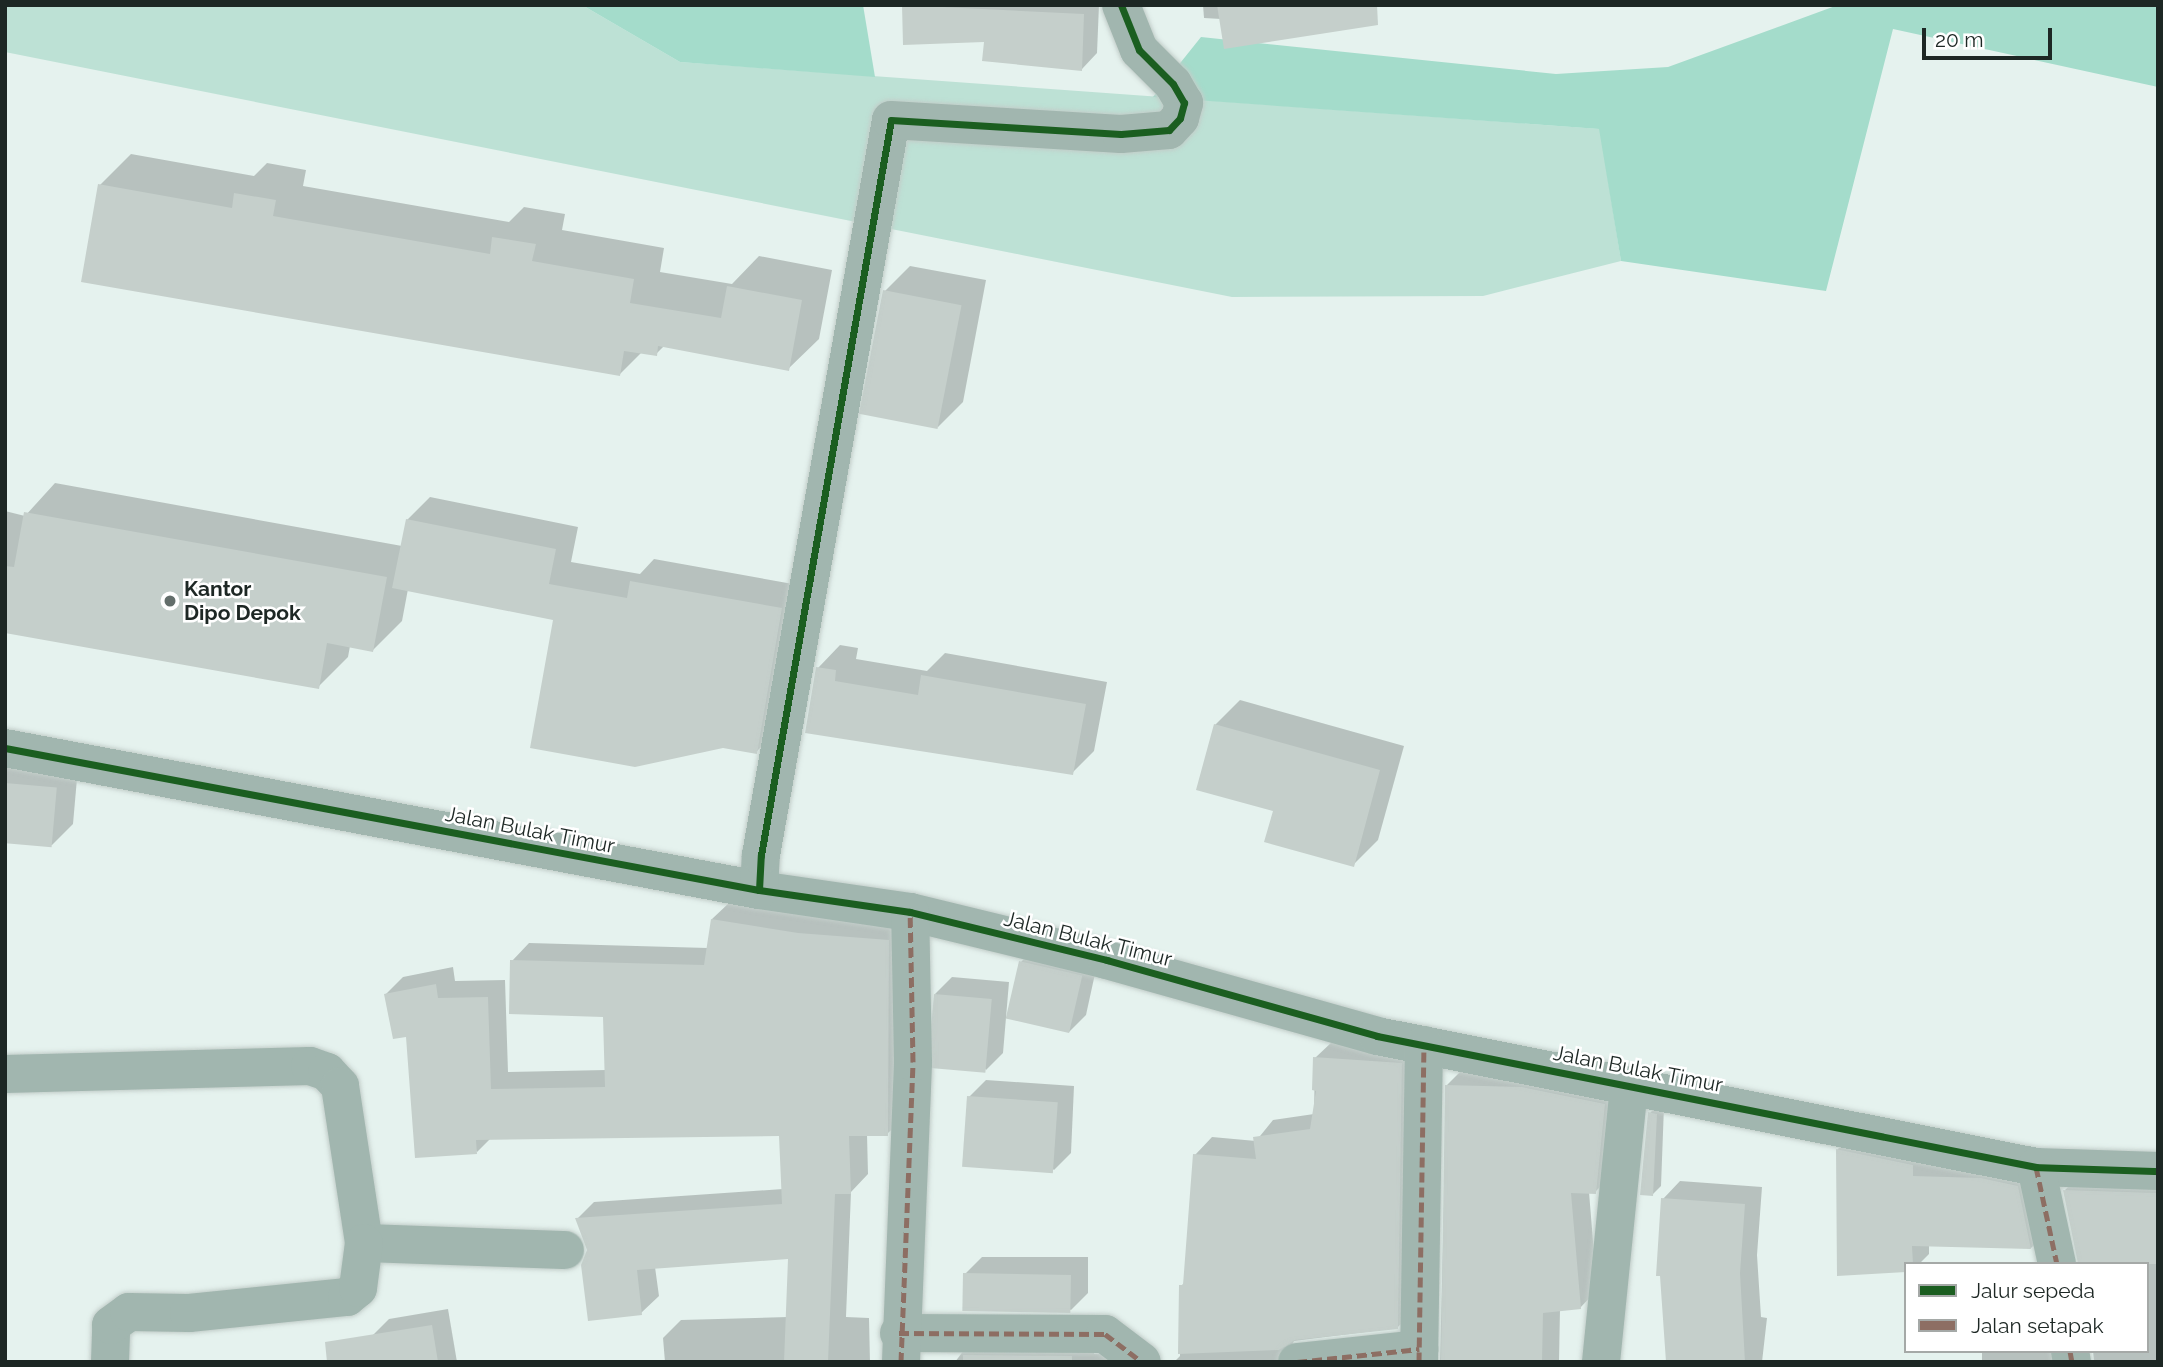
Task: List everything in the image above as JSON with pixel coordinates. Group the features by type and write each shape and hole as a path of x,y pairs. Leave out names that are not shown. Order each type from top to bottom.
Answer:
{"street":[{"path":"760,873 891,120 1121,134 1169,130 1180,118 1184,103 1173,84 1139,50 1121,5"},
{"name":"Jalan Bulak Timur","path":"5,748 760,873 1424,1045 2036,1167 2158,1171"},
{"path":"910,912 913,1062 900,1347 1105,1334 1142,1362"},
{"path":"1297,1362 1419,1355 1424,1045"},
{"path":"5,1074 310,1066 327,1072 340,1086 363,1243 358,1288 346,1297 189,1313 129,1312 110,1325 110,1362"},
{"path":"1601,1362 1629,1085"},
{"path":"2036,1167 2057,1262"},
{"path":"363,1243 565,1250"}],"green space":[{"path":"5,5 582,5 680,62 1600,129 1621,261 1483,296 1232,297 5,52"},
{"path":"582,5 863,5 875,77 680,62"},
{"path":"1838,5 2158,5 2158,87 1893,29 1826,291 1621,261 1599,129 1153,97 1201,37 1556,74 1668,67"}],"building":[{"path":"902,5 1084,14 1082,71 982,61 984,42 903,45"},
{"path":"1217,5 1377,5 1378,25 1224,49"},
{"path":"98,184 232,208 234,193 276,200 273,216 490,254 492,237 536,244 532,261 634,279 630,303 721,318 727,286 802,300 789,371 658,346 657,356 624,351 620,376 81,282"},
{"path":"883,290 962,305 937,429 859,414"},
{"name":"Kantor Dipo Depok","path":"24,512 387,577 373,652 327,643 319,689 5,633 5,566 14,567"},
{"path":"406,519 556,549 549,584 627,598 630,581 782,608 757,754 723,748 635,767 530,748 553,620 392,588"},
{"path":"816,667 836,670 835,681 918,695 921,675 1086,704 1073,775 805,733"},
{"path":"1214,724 1380,770 1354,867 1264,842 1273,811 1196,790"},
{"path":"5,783 57,788 52,847 5,843"},
{"path":"711,919 798,933 889,940 888,1136 849,1136 851,1194 835,1194 828,1362 784,1362 788,1259 637,1270 642,1315 588,1321 581,1265 587,1250 575,1218 782,1204 779,1136 476,1140 477,1154 415,1158 406,1037 393,1039 384,994 436,984 438,998 488,997 491,1089 605,1087 603,1017 509,1014 510,960 704,965"},
{"path":"1019,961 1082,976 1069,1033 1006,1018"},
{"path":"934,994 992,999 985,1073 928,1068"},
{"path":"1313,1057 1402,1063 1398,1329 1295,1340 1279,1350 1178,1354 1179,1285 1183,1285 1193,1154 1256,1159 1253,1137 1310,1129 1316,1091 1312,1090"},
{"path":"1445,1085 1522,1087 1605,1104 1596,1194 1571,1193 1581,1309 1543,1313 1542,1362 1441,1362"},
{"path":"967,1096 1058,1102 1053,1173 962,1167"},
{"path":"1648,1112 1657,1114 1653,1196 1640,1195"},
{"path":"1836,1149 1913,1165 1913,1176 1981,1178 2018,1186 2031,1249 1912,1246 1913,1262 1904,1262 1904,1272 1837,1276"},
{"path":"2063,1190 2158,1193 2158,1264 2078,1262"},
{"path":"1661,1198 1745,1204 1740,1273 1745,1362 1666,1362 1660,1276 1656,1276"},
{"path":"963,1273 1071,1275 1070,1313 962,1311"},
{"path":"432,1325 438,1362 327,1362 325,1342"},
{"path":"963,1355 1072,1356 1072,1362 963,1362"}],"marked path":[{"path":"901,1362 913,1062 910,912"},
{"path":"1419,1362 1424,1045"},
{"path":"2036,1167 2057,1262"},
{"path":"899,1333 1105,1334 1142,1362"},
{"path":"1297,1362 1419,1349"},
{"path":"2070,1353 2072,1362"}],"cycle path":[{"path":"759,890 761,855 891,120 1121,134 1169,130 1180,118 1184,103 1173,84 1139,50 1121,5"},
{"path":"5,748 759,890 910,912 1107,960 1377,1036 2036,1167 2158,1171"}],"place":[{"name":"Kantor Dipo Depok","path":"170,601"}]}
